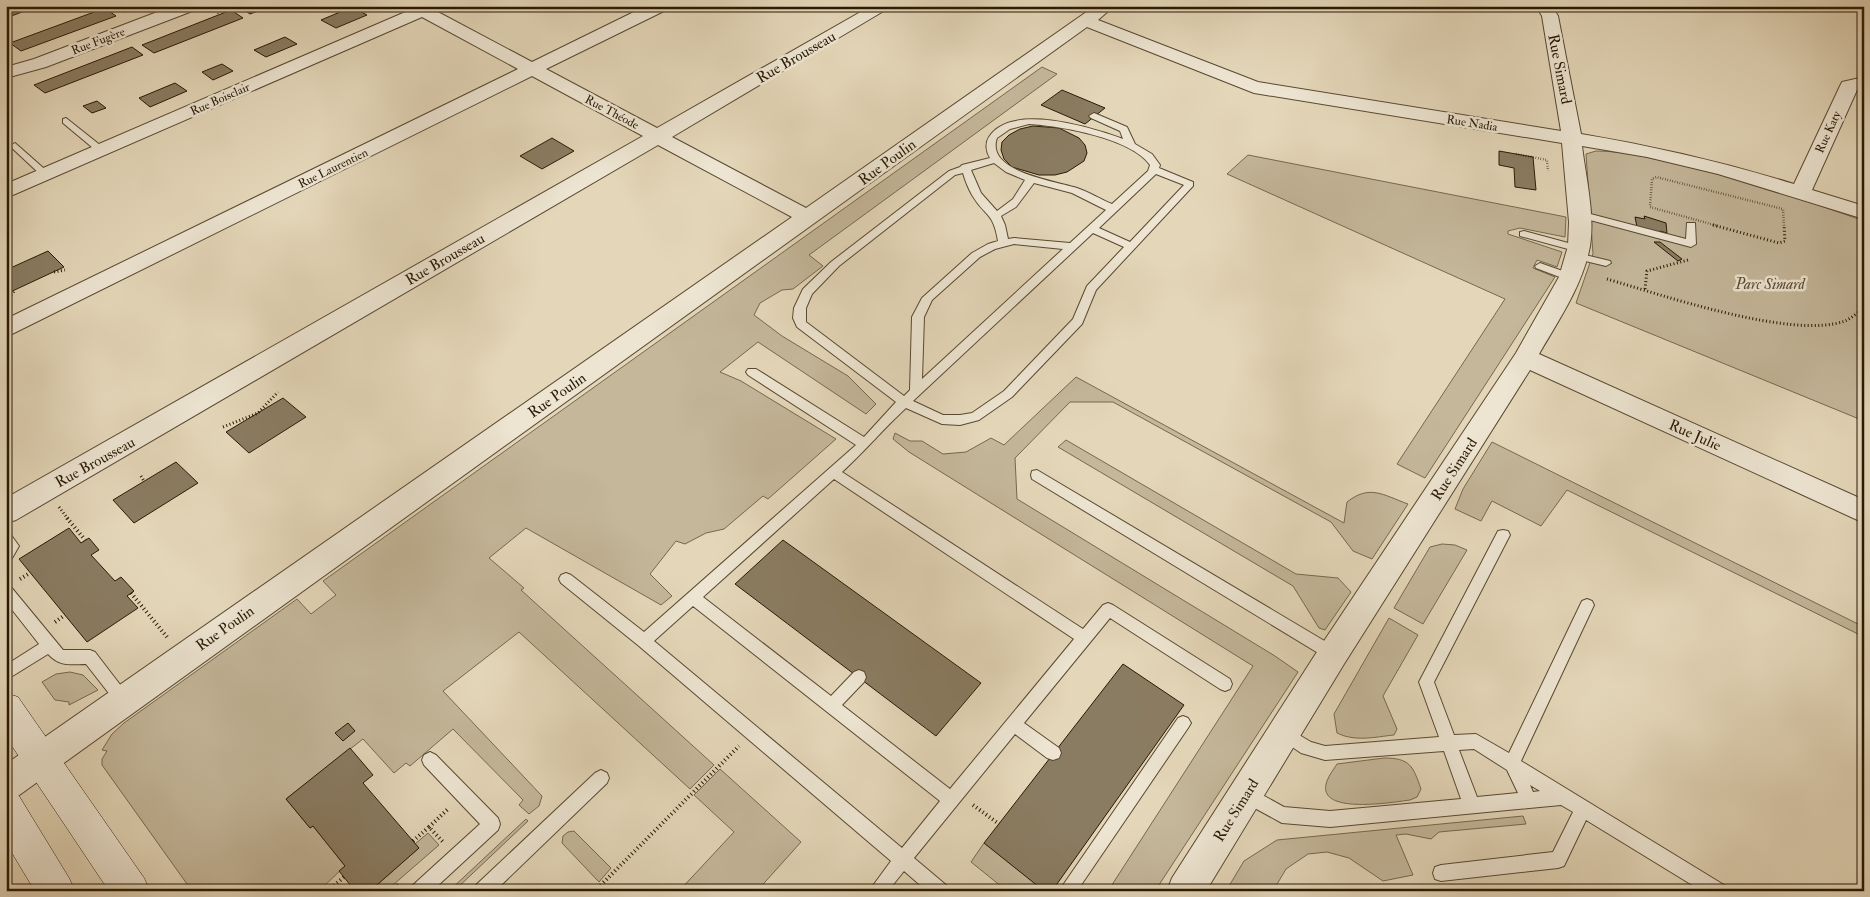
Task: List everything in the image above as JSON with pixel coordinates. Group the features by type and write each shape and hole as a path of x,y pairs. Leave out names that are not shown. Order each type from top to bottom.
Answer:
{"main road":[{"path":"6,708 131,891"},
{"path":"6,809 56,891"}],"street":[{"name":"Rue Fugère","path":"6,73 40,63 189,6"},
{"name":"Rue Laurentien","path":"6,329 660,6"},
{"name":"Rue Brousseau","path":"6,512 884,6"},
{"name":"Rue Poulin","path":"6,784 809,218 1106,6"},
{"name":"Rue Simard","path":"1185,891 1333,654 1525,358 1575,261 1579,214 1571,139 1550,16 1544,6"},
{"name":"Rue Théode","path":"424,8 532,69 809,218"},
{"name":"Rue Boisclair","path":"6,192 424,8"},
{"name":"Rue Nadia","path":"1086,20 1254,86 1685,159 1801,191 1864,213"},
{"name":"Rue Katy","path":"1801,191 1850,86 1864,82"},
{"name":"Rue Julie","path":"1525,358 1864,512"}],"lane":[{"path":"1094,116 1124,130 1132,146"},
{"path":"66,121 102,150"},
{"path":"644,641 865,444 885,420 1073,247 1113,209 1153,169 1153,160 1132,146 1080,129 1052,122 1029,121 1001,130 992,140 990,149 994,160 1018,174 1074,191 1113,209"},
{"path":"15,146 46,175"},
{"path":"994,160 952,173 835,264 807,292 800,308 799,318 801,324 904,402 929,415 942,419 960,420 975,416 988,409 1008,394 1078,321 1091,289 1190,184 1153,169"},
{"path":"965,168 976,194 995,215 1000,225 1003,242"},
{"path":"995,215 1007,211 1013,206 1031,179"},
{"path":"1579,214 1691,244 1691,225"},
{"path":"1092,229 1130,246"},
{"path":"1524,234 1575,261"},
{"path":"916,391 918,317 927,298 976,255 1003,242 1073,247"},
{"path":"1540,266 1575,261 1606,264"},
{"path":"752,372 865,444"},
{"path":"833,472 1084,638"},
{"path":"1037,475 1333,654"},
{"path":"1472,806 1426,682 1503,535"},
{"path":"6,538 12,546 6,556"},
{"path":"566,579 644,641 940,891"},
{"path":"6,590 60,657 90,657 123,700"},
{"path":"692,597 831,706 955,796"},
{"path":"1512,764 1587,605"},
{"path":"877,891 1108,609 1225,684"},
{"path":"6,673 49,645"},
{"path":"831,706 858,677"},
{"path":"1067,891 1183,723"},
{"path":"1014,724 1054,753"},
{"path":"1284,733 1307,748 1326,752 1476,741 1563,797 1718,891"},
{"path":"419,891 492,824 430,760"},
{"path":"1512,764 1529,800"},
{"path":"482,891 601,778"},
{"path":"1246,794 1282,815 1299,818 1330,819 1563,797"},
{"path":"1441,873 1558,860 1583,809"}],"path":[{"path":"1516,154 1547,160 1548,171"},
{"path":"1661,178 1783,209 1785,241 1779,243 1653,209 1650,206 1652,179 1661,178"},
{"path":"1645,289 1647,271 1692,259 1694,247 1691,244"},
{"path":"54,272 65,270"},
{"path":"1607,279 1695,301 1771,323 1799,326 1845,322 1857,316 1864,308"},
{"path":"9,298 15,290"},
{"path":"223,427 258,413 278,392"},
{"path":"141,476 144,481"},
{"path":"45,490 85,540"},
{"path":"131,593 184,658"},
{"path":"595,891 753,732"},
{"path":"413,842 464,795"},
{"path":"955,796 999,824"},
{"path":"429,826 445,843 438,849"},
{"path":"332,891 330,888 344,877"},
{"path":"392,891 405,879"}],"green space":[{"path":"1042,67 1057,74 809,255 823,266 793,289 782,290 760,303 754,315 782,336 848,376 876,404 866,414 758,342 720,372 741,381 836,439 768,499 763,496 724,529 706,533 685,544 676,541 650,574 672,596 661,605 526,528 489,558 524,588 521,590 714,765 690,789 519,632 443,691 542,796 539,806 529,814 519,805 523,800 453,729 410,766 406,763 394,773 363,739 286,799 310,828 313,826 345,866 322,888 324,891 192,891 102,765 102,759 107,751 102,750 112,734 124,723 297,599 311,614 336,595 323,581"},
{"name":"Parc Simard","path":"1596,151 1637,155 1725,176 1864,221 1864,421 1576,303 1593,254 1586,154"},
{"path":"1248,155 1566,217 1565,237 1520,228 1508,231 1508,234 1562,252 1557,267 1537,260 1533,268 1555,277 1425,478 1397,464 1505,299 1227,174"},
{"path":"1076,377 1344,523 1347,502 1363,493 1377,493 1408,504 1372,559 1353,551 1331,522 1113,402 1070,402 1015,458 1017,499 1275,656 1298,672 1155,891 1108,891 1253,666 909,452 893,439 895,433 910,441 922,441 943,454 966,452 991,438 1004,445"},
{"path":"1066,440 1296,574 1338,578 1351,592 1325,630 1319,628 1293,586 1058,447"},
{"path":"1492,442 1864,627 1864,637 1567,490 1541,526 1492,501 1481,521 1455,509 1463,489"},
{"path":"1442,544 1455,545 1467,550 1423,624 1394,608 1430,547"},
{"path":"1389,618 1418,635 1383,696 1397,729 1394,735 1365,738 1344,736 1337,733 1334,714"},
{"path":"70,672 83,675 98,690 69,705 69,702 55,700 42,682 56,674"},
{"path":"1384,758 1400,760 1413,769 1421,789 1417,797 1410,800 1388,803 1358,804 1343,803 1332,799 1326,792 1327,781 1337,764"},
{"path":"720,769 801,842 757,891 679,891 734,832 694,795"},
{"path":"1523,816 1526,824 1439,832 1431,839 1406,834 1396,835 1413,875 1383,881 1349,858 1327,852 1308,854 1286,869 1273,891 1226,891 1244,861 1277,840"},
{"path":"526,819 528,821 454,891 449,891"},
{"path":"574,831 611,868 599,882 562,843 563,836 568,832"},
{"path":"428,833 439,845 386,891 370,891 419,848 415,844"},
{"path":"984,843 1040,887 1037,891 1007,891 971,862"}],"building":[{"path":"6,6 38,6 6,18"},
{"path":"116,6 139,6 124,12"},
{"path":"238,6 271,6 250,14"},
{"path":"352,7 367,15 336,28 321,20"},
{"path":"105,8 116,16 21,51 10,43"},
{"path":"231,10 243,18 154,53 142,45"},
{"path":"285,37 297,44 266,57 254,50"},
{"path":"132,47 143,55 45,93 34,85"},
{"path":"222,64 233,71 213,80 202,72"},
{"path":"175,83 187,91 150,107 139,98"},
{"path":"1062,90 1105,108 1085,124 1041,105"},
{"path":"97,101 106,108 92,113 83,106"},
{"path":"1033,126 1059,128 1079,138 1085,145 1087,153 1084,161 1067,172 1055,175 1039,175 1012,167 1004,159 1001,150 1002,142 1009,135 1020,129"},
{"path":"552,138 574,151 542,169 520,156"},
{"path":"1499,151 1533,157 1536,190 1515,187 1514,168 1499,165"},
{"path":"1644,216 1666,223 1667,233 1637,227 1635,217 1645,219"},
{"path":"1654,242 1660,242 1682,259 1678,261"},
{"path":"48,251 64,267 6,294 6,270"},
{"path":"283,398 306,417 249,453 226,432"},
{"path":"176,462 198,483 134,523 113,500"},
{"path":"69,528 81,543 89,538 99,550 91,555 115,581 121,577 134,591 127,596 138,608 87,642 19,559"},
{"path":"783,540 981,683 936,736 735,584"},
{"path":"1123,664 1184,705 1052,891 1044,891 984,843"},
{"path":"348,723 355,731 343,741 335,733"},
{"path":"350,748 373,775 363,783 419,848 370,891 355,891 339,871 345,866 313,826 310,828 286,799"}]}
